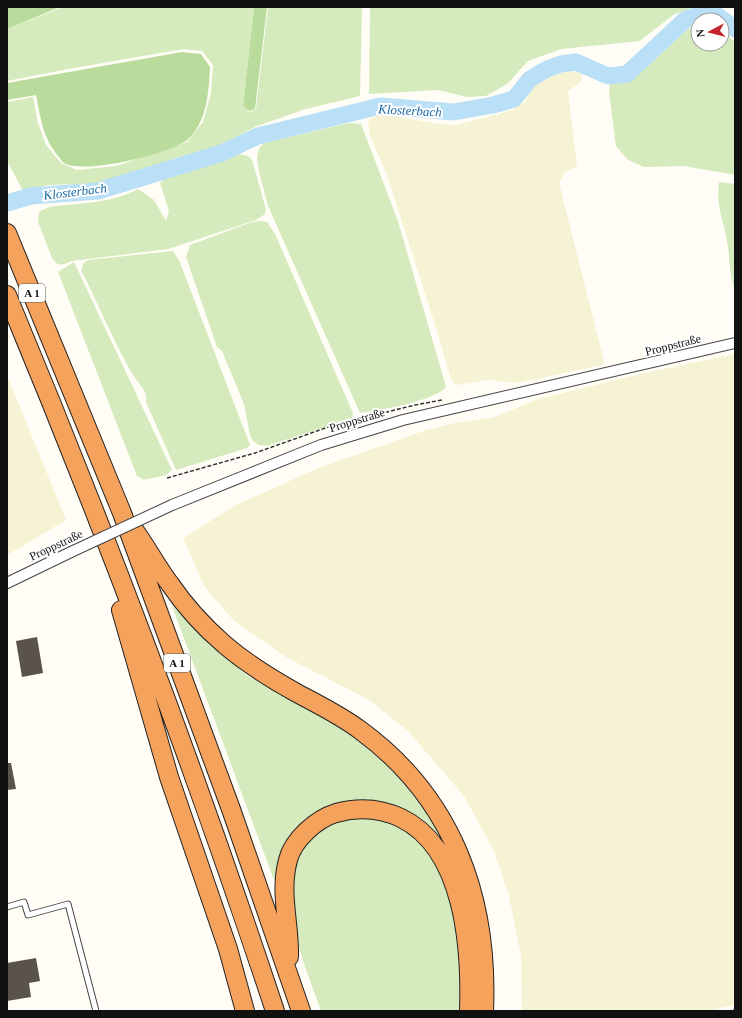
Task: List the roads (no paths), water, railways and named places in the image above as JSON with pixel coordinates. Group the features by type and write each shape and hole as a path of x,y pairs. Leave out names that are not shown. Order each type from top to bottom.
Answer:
{"highway":[{"name":"A 1","path":"7,233 122,513 301,1011"},
{"name":"A 1","path":"7,295 158,675 208,814 275,1011"},
{"path":"122,513 148,549 169,584 190,611 224,644 259,670 360,729 393,756 421,789 445,823 461,858 472,891 480,922 484,956 484,1011"},
{"path":"108,546 122,612 166,764 228,949 245,1011"},
{"path":"288,972 289,940 284,909 284,879 288,859 298,840 314,825 331,814 351,809 372,810 392,814 412,824 429,839 446,865 456,892 464,924 469,958 469,1011"}],"street":[{"name":"Proppstraße","path":"7,583 172,505 321,445 403,420 735,343"}],"lane":[{"path":"7,907 24,902 28,914 68,904 96,1011"}],"waterway":[{"name":"Klosterbach","path":"7,203 31,196 98,191 222,153 258,136 380,106 454,112 493,105 514,99 530,79 547,69 561,64 576,62 608,76 627,74 686,19 701,14 718,16 735,29"}]}
